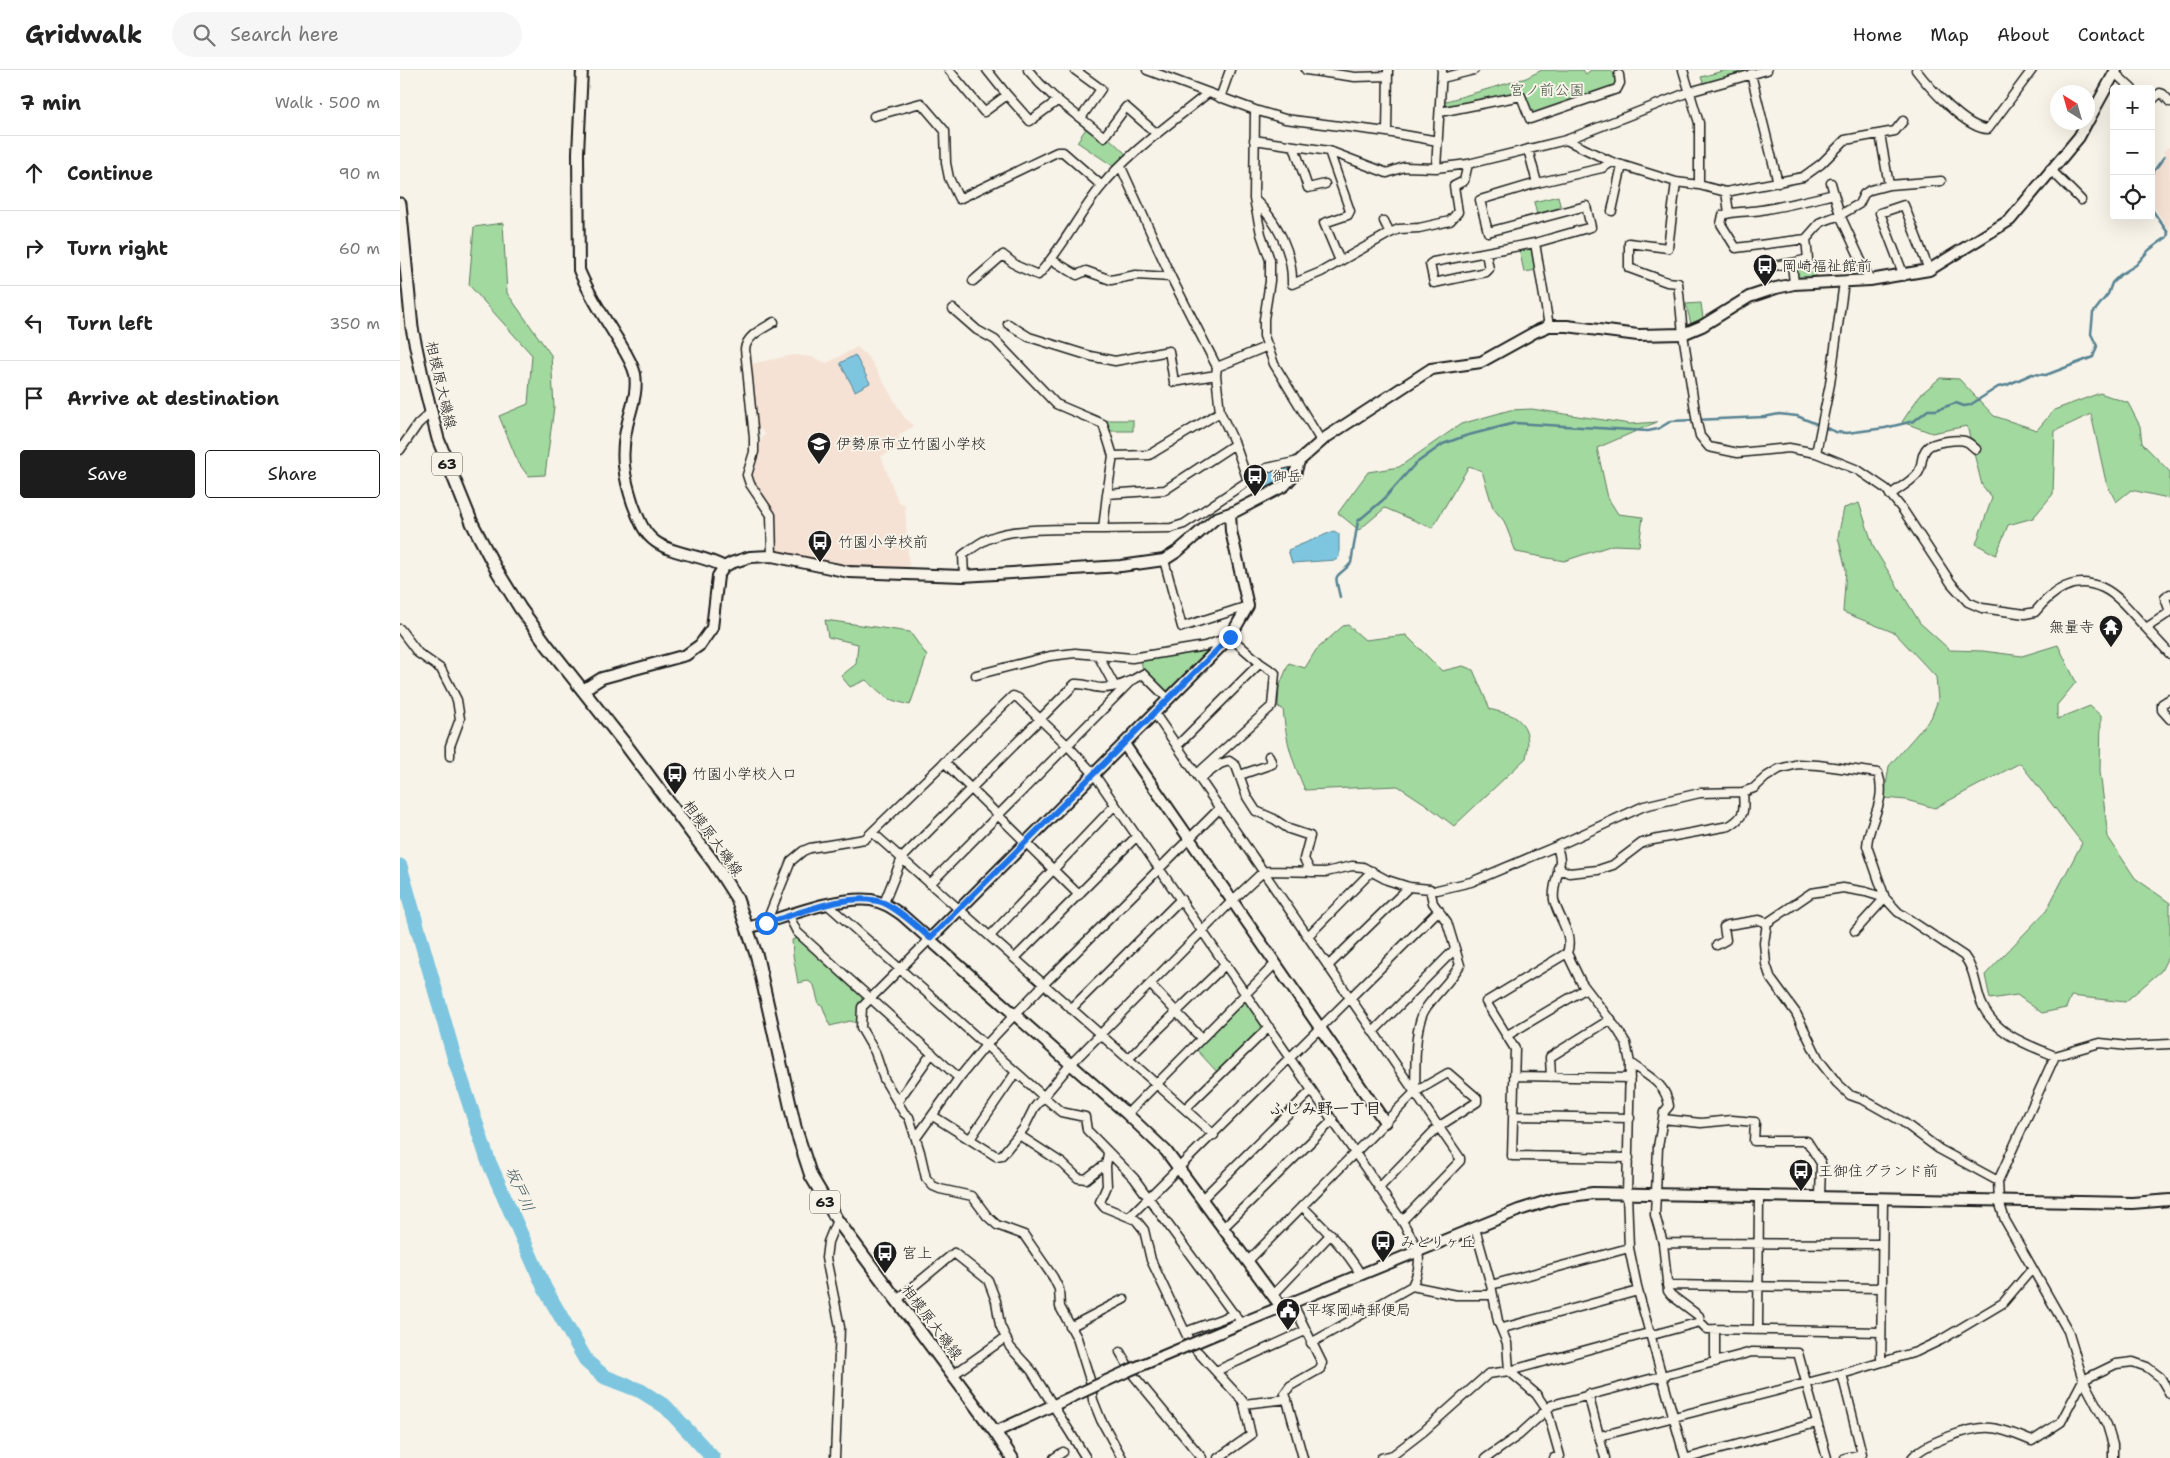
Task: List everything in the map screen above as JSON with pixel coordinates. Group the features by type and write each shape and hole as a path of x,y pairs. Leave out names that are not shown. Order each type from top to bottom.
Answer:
{"main road":[{"name":"相模原大磯線","path":"400,204 408,292 417,354 430,413 459,495 483,547 520,608 723,877 737,899 748,928 764,986 800,1145 818,1190 837,1220 995,1432 1012,1458"}],"street":[{"path":"582,70 578,153 579,270 586,287 628,358 634,372 635,399 623,446 622,462 625,482 640,524 649,537 659,544 715,562 724,568"},
{"path":"949,70 984,112 1007,95"},
{"path":"987,70 1030,121 1057,102"},
{"path":"1028,70 1057,102 1081,118 1104,137 1126,108 1157,134"},
{"path":"1075,70 1101,89 1081,118"},
{"path":"1147,70 1220,98 1285,119 1387,132 1438,141"},
{"path":"1220,98 1230,70"},
{"path":"1306,70 1355,77 1388,73 1387,132"},
{"path":"1436,168 1442,74 1474,70"},
{"path":"1683,70 1699,123 1699,186"},
{"path":"1254,140 1329,151 1387,173 1404,168 1436,168 1468,164 1566,140 1689,92 1767,70"},
{"path":"1916,70 1931,90 1954,111 1980,129 1988,128 2032,70"},
{"path":"2095,108 2115,72 2128,85"},
{"path":"1751,74 1778,183"},
{"path":"1440,112 1521,96 1530,119 1617,89 1620,83 1619,75"},
{"path":"973,281 1003,255 1017,266 1038,275 1052,260 1102,186 1157,134 1208,93"},
{"path":"2155,97 2160,93 2170,102"},
{"path":"874,116 921,103 944,131 949,178 959,199 1057,152 1063,152 1102,186"},
{"path":"1255,110 1254,199 1261,234 1270,260 1270,281 1264,320 1264,336 1274,364 1321,441"},
{"path":"1566,140 1612,162 1676,182 1726,192 1803,177 1822,164 1845,140 1895,131 1903,121"},
{"path":"964,576 963,555 988,538 1002,534 1052,530 1171,528 1184,524 1267,468 1298,461 1321,441 1386,397 1432,369 1481,362 1549,326 1567,326 1638,335 1683,334 1702,326 1749,297 1794,284 1870,280 1904,276 1929,270 2010,220 2083,130"},
{"path":"1880,134 1889,185"},
{"path":"1294,146 1308,188"},
{"path":"1528,149 1537,183"},
{"path":"1329,151 1350,211 1348,215 1324,223 1340,261"},
{"path":"1486,253 1489,269 1486,272 1434,283 1432,280 1430,264 1433,262 1535,243 1591,227 1586,206 1488,232 1480,200 1537,183 1602,168 1612,162"},
{"path":"1254,199 1267,214 1287,248 1292,268 1292,284 1321,272 1399,229 1419,228 1450,221 1458,212 1454,186 1464,181 1468,164"},
{"path":"1612,212 1622,165"},
{"path":"1121,167 1171,277 1217,367 1216,375 1220,412 1235,444 1248,481"},
{"path":"2050,169 2081,200"},
{"path":"1834,194 1794,205 1741,213 1729,212 1723,216 1721,224 1736,248 1806,239 1821,222 1840,215 1859,204 1864,194 1870,190 1889,185 1941,181"},
{"path":"1676,182 1668,248 1629,243 1628,268 1667,282 1678,283 1683,334 1697,423 1700,436 1709,447 1738,453 1788,448 1816,453 1858,470 1886,489 1903,510 1951,583 1968,602 1982,608 2025,614 2035,612 2048,596 2064,586 2084,584 2102,587 2114,596 2170,654"},
{"path":"1830,183 1840,215 1870,280"},
{"path":"1299,191 1325,184"},
{"path":"1726,192 1729,212"},
{"path":"1904,276 1880,213 1904,205 1929,270"},
{"path":"1384,221 1390,233"},
{"path":"1773,266 1808,259 1806,239"},
{"path":"1535,243 1549,326"},
{"path":"1052,260 1077,275 1086,271 1111,280 1136,275 1171,277"},
{"path":"1792,263 1794,284"},
{"path":"400,281 408,292"},
{"path":"1816,453 1830,384 1844,282"},
{"path":"953,309 977,330 995,340 1056,404 1103,424 1113,456 1103,529"},
{"path":"772,556 771,515 750,484 747,475 754,452 754,438 745,349 746,342 752,336 774,322"},
{"path":"1008,324 1029,337 1090,356 1115,361 1169,351 1174,382 1216,375"},
{"path":"1217,367 1268,346"},
{"path":"1113,456 1149,456 1220,412"},
{"path":"400,450 410,435 430,413"},
{"path":"1890,494 1915,477 1920,470 1924,452 1927,447 1934,443 1962,440 1968,442 1976,450"},
{"path":"1107,494 1165,490 1235,444"},
{"path":"583,690 602,678 638,666 676,658 700,645 712,628 716,584 724,568 731,563 750,557 772,556 849,572 964,576 1121,566 1164,560 1178,551 1216,518 1284,486 1295,474 1298,461"},
{"path":"1122,1458 1096,1407 1077,1338 1060,1307 1058,1289 1053,1277 1024,1235 997,1225 987,1216 972,1196 933,1186 926,1178 909,1117 904,1113 884,1079 875,1052 861,1028 862,1007 1230,637 1248,606 1231,531 1230,513"},
{"path":"1164,560 1182,627 1248,606"},
{"path":"2146,628 2170,612 2165,598 2170,594"},
{"path":"400,630 418,653 441,669 457,700 460,719 450,746 450,756"},
{"path":"976,675 1050,656 1075,653 1099,657 1106,655 1132,658 1205,646 1230,637"},
{"path":"1199,777 1272,706 1275,673 1260,663 1230,637"},
{"path":"1099,657 1114,685"},
{"path":"1177,746 1260,663"},
{"path":"930,884 1131,681 1143,674 1168,699"},
{"path":"884,903 902,858 1075,684 1082,683 1103,688 1131,681"},
{"path":"766,923 791,862 796,855 810,848 865,839 1013,696 1018,698 1041,718 1094,774 1402,1221 1419,1251 1418,1274 1412,1286 1311,1343"},
{"path":"2170,699 2162,704 2162,710 2170,719"},
{"path":"1154,714 1264,871 1460,1161 1402,1221"},
{"path":"1124,744 1385,1122"},
{"path":"1240,775 1272,764 1269,756"},
{"path":"1199,777 1220,764 1230,761 1236,766 1248,797 1256,811 1274,819 1289,830 1310,836 1304,859 1311,872"},
{"path":"944,762 1079,895"},
{"path":"1437,890 1471,882 1557,846 1644,806 1662,800 1700,793 1743,792 1754,788 1779,769 1798,764 1878,773 1879,801 1867,846 1885,898 1898,912 1964,956 1971,964 1981,1002 1990,1018 2002,1031 2055,1056 2100,1044 2128,1046 2170,1044"},
{"path":"1558,868 1570,873 1598,870 1613,865 1642,843 1729,826 1739,821 1744,812 1743,792"},
{"path":"990,936 1115,805"},
{"path":"916,1138 959,1078 1014,1014 1220,808"},
{"path":"873,833 1214,1135"},
{"path":"1015,958 1137,836"},
{"path":"1557,846 1560,861 1554,884 1554,899 1567,932 1569,947 1567,953 1486,1002 1515,1048 1512,1156 1629,1158"},
{"path":"933,1116 996,1156 1002,1155 1019,1135 1043,1096 1070,1065 1264,871 1326,872 1352,866 1363,867 1388,880 1408,886 1430,889 1433,903 1446,922 1460,964 1452,979 1426,1007 1419,1021 1415,1092"},
{"path":"1308,936 1372,871"},
{"path":"1328,966 1408,886"},
{"path":"1885,898 1843,888 1822,890 1811,893 1767,923 1764,944 1766,964 1771,979 1796,1013 1819,1060 1837,1083 1850,1095 1864,1100 1903,1122 1939,1149 1998,1181"},
{"path":"1855,931 1885,898"},
{"path":"748,928 850,900 872,900 884,903 902,915 1127,1114 1166,1151 1282,1308"},
{"path":"1072,1009 1181,900"},
{"path":"828,905 1061,1112 1085,1117 1087,1130 1134,1178 1235,1314 1239,1324"},
{"path":"1130,1216 1180,1169 1439,910"},
{"path":"788,916 797,932 959,1078"},
{"path":"1717,945 1726,940 1724,927 1728,925 1759,920 1767,923"},
{"path":"1373,1032 1455,949"},
{"path":"1567,953 1585,989 1611,1019 1626,1043 1630,1063 1629,1248 1638,1291 1686,1458 1816,1423"},
{"path":"1128,1059 1226,964"},
{"path":"1127,1114 1276,964"},
{"path":"1150,984 1202,1038"},
{"path":"1506,1036 1585,989"},
{"path":"1550,1077 1550,1057 1611,1019"},
{"path":"1185,1110 1269,1027"},
{"path":"898,1101 932,1053"},
{"path":"2055,1056 1998,1181 1999,1201 2005,1220 2068,1331 2083,1380 2107,1425 2113,1445 2113,1458"},
{"path":"1630,1063 1660,1085 1667,1094 1669,1106 1663,1119 1658,1147 1655,1215 1663,1243 1667,1285 1670,1295 1699,1316 1700,1322 1707,1329 1881,1332"},
{"path":"970,1139 1016,1072"},
{"path":"1248,1261 1415,1092 1448,1074 1477,1098 1477,1102 1438,1127 1379,1188"},
{"path":"1514,1076 1630,1078"},
{"path":"1202,1199 1312,1090"},
{"path":"1513,1116 1630,1118"},
{"path":"1663,1119 1701,1123 1732,1120 1754,1122 1754,1141 1806,1141 1820,1163 1820,1197"},
{"path":"1223,1228 1333,1120"},
{"path":"1019,1135 1062,1163 1078,1178 1086,1179 1101,1167 1106,1166"},
{"path":"1108,1153 1106,1166 1107,1186 1100,1202 1104,1207 1130,1216 1144,1230 1151,1260 1185,1332 1197,1351 1244,1404 1250,1435 1218,1458"},
{"path":"995,1432 1130,1370 1239,1324 1293,1304 1519,1210 1557,1198 1593,1193 2132,1203 2170,1200"},
{"path":"1758,1329 1759,1196"},
{"path":"1882,1362 1881,1288 1884,1198"},
{"path":"1302,1206 1331,1234 1352,1260 1361,1275"},
{"path":"835,1458 840,1327 826,1258 828,1242 837,1220"},
{"path":"1475,1228 1491,1285 1498,1321 1503,1328 1507,1343 1509,1371 1536,1394 1547,1410 1560,1456 1554,1458"},
{"path":"1273,1295 1331,1234"},
{"path":"1663,1243 1882,1244"},
{"path":"1491,1285 1629,1248"},
{"path":"897,1300 954,1252 961,1260 981,1272 988,1280 996,1301 1000,1325 1010,1347 1031,1370 1086,1458"},
{"path":"1600,1436 1842,1374 1916,1352 1941,1340 2003,1302 2032,1269"},
{"path":"1667,1285 1758,1288 1881,1288"},
{"path":"1412,1286 1456,1295 1492,1295"},
{"path":"1503,1328 1638,1291"},
{"path":"1070,1327 1124,1299"},
{"path":"1116,1303 1121,1312"},
{"path":"1293,1304 1322,1363 1320,1369 1290,1386 1285,1393 1303,1458"},
{"path":"1185,1332 1235,1314"},
{"path":"1381,1458 1393,1455 1424,1431 1488,1374 1509,1371 1700,1322"},
{"path":"1715,1329 1715,1362"},
{"path":"1216,1371 1305,1331"},
{"path":"953,1375 1005,1338"},
{"path":"1120,1352 1134,1376 1202,1458"},
{"path":"1486,1458 1520,1435 1552,1405 1752,1352 1798,1352 1827,1458"},
{"path":"1912,1458 1933,1443 1959,1434 1990,1428 2032,1441 2061,1422 2083,1380 2116,1364 2133,1362 2148,1367 2160,1377 2170,1394"},
{"path":"1842,1374 1862,1454 1845,1458"},
{"path":"1588,1394 1605,1458"},
{"path":"1244,1404 1287,1399"},
{"path":"1054,1458 1063,1452"}],"shaded area":[{"path":"2170,146 2170,238 2168,236 2169,230 2155,209 2155,170 2166,156 2163,152"},
{"name":"伊勢原市立竹園小学校","path":"857,347 870,359 904,417 914,426 900,434 901,448 881,456 898,501 905,506 909,568 847,567 777,551 774,548 773,514 751,479 762,437 765,434 754,423 750,364 794,355 812,357 827,363"}],"green space":[{"name":"宮ノ前公園","path":"1542,70 1583,70 1586,74 1591,70 1611,70 1617,79 1617,85 1531,117 1523,97 1443,108 1443,102 1526,78"},
{"path":"1726,70 1759,70 1704,85 1701,77"},
{"path":"1087,127 1108,137 1127,155 1116,168 1077,142"},
{"path":"1558,196 1561,209 1537,215 1534,202"},
{"path":"503,223 507,293 551,355 554,407 545,475 528,476 518,462 499,416 528,404 532,355 469,285 474,227"},
{"path":"1532,246 1538,270 1524,272 1519,248"},
{"path":"1813,260 1817,279 1796,281 1796,263"},
{"path":"1701,303 1703,318 1691,324 1686,304"},
{"path":"1940,378 1959,379 1994,416 2037,430 2054,410 2100,393 2128,403 2140,426 2142,443 2170,472 2170,496 2168,498 2131,490 2116,502 2106,482 2091,414 2055,431 2053,494 2033,518 2008,525 1996,555 1976,544 1992,498 1982,485 1967,426 1932,433 1902,422 1920,395"},
{"path":"1532,409 1630,424 1657,422 1597,448 1608,498 1618,514 1643,517 1639,546 1613,545 1564,561 1516,552 1504,521 1493,508 1482,471 1469,466 1432,528 1385,508 1359,530 1338,513 1368,472 1399,467 1461,424 1510,410"},
{"path":"1133,420 1133,431 1110,431 1105,421"},
{"path":"1859,503 1874,548 1920,623 1950,650 1983,651 2022,656 2058,645 2076,682 2057,705 2057,719 2090,706 2101,716 2100,771 2108,837 2135,878 2170,903 2170,953 2161,971 2125,1002 2071,996 2066,1008 2042,1013 2017,995 1990,999 1985,975 2046,911 2082,843 2020,763 1935,808 1906,800 1884,798 1889,766 1931,718 1938,700 1936,677 1895,633 1843,612 1846,570 1838,537 1844,508"},
{"path":"825,620 910,632 927,656 910,705 888,699 866,680 850,687 841,676 856,664 858,644 828,637"},
{"path":"1348,625 1365,640 1406,635 1442,671 1463,666 1473,670 1490,709 1513,716 1524,726 1528,741 1526,758 1454,826 1398,786 1305,790 1290,751 1283,709 1278,707 1279,687 1289,663 1305,668 1316,650 1343,626"},
{"path":"1208,646 1210,653 1171,691 1165,692 1143,672 1141,659"},
{"path":"797,938 866,998 856,1023 850,1021 830,1026 822,1005 819,1005 814,985 808,981 798,983 792,940"},
{"path":"1246,1000 1263,1024 1263,1027 1218,1073 1196,1049"}],"water":[{"path":"855,355 870,383 855,391 840,363"},
{"path":"1290,466 1292,470 1289,475 1260,492 1254,481 1268,471"},
{"path":"1334,531 1339,534 1339,557 1336,560 1292,563 1288,550"}],"waterway":[{"path":"2155,169 2164,157"},
{"path":"1340,597 1336,578 1351,563 1358,521 1383,500 1415,464 1443,444 1465,436 1515,423 1648,431 1658,429 1671,421 1764,417 1779,414 1797,416 1836,432 1847,433 1885,428 1914,421 1928,410 1936,410 1956,403 1964,406 1970,405 1998,387 2032,374 2046,375 2093,357 2097,346 2091,334 2093,313 2108,294 2112,283 2120,275 2136,265 2149,250 2167,237 2168,233 2155,214"},
{"name":"坂戸川","path":"400,866 455,1060 488,1160 545,1289 587,1362 605,1377 641,1391 666,1407 713,1458"}],"place":[{"name":"岡崎福祉館前","path":"1765,287"},
{"name":"伊勢原市立竹園小学校","path":"819,465"},
{"name":"御岳","path":"1255,497"},
{"name":"竹園小学校前","path":"820,563"},
{"name":"無量寺","path":"2111,648"},
{"name":"竹園小学校入口","path":"675,795"},
{"name":"王御住グランド前","path":"1801,1192"},
{"name":"みどりヶ丘","path":"1383,1263"},
{"name":"宮上","path":"885,1274"},
{"name":"平塚岡崎郵便局","path":"1288,1331"}],"district":[{"name":"ふじみ野一丁目","path":"1325,1108"}],"route":[{"path":"766,923 850,900 872,900 884,903 930,938 1230,637"}]}
